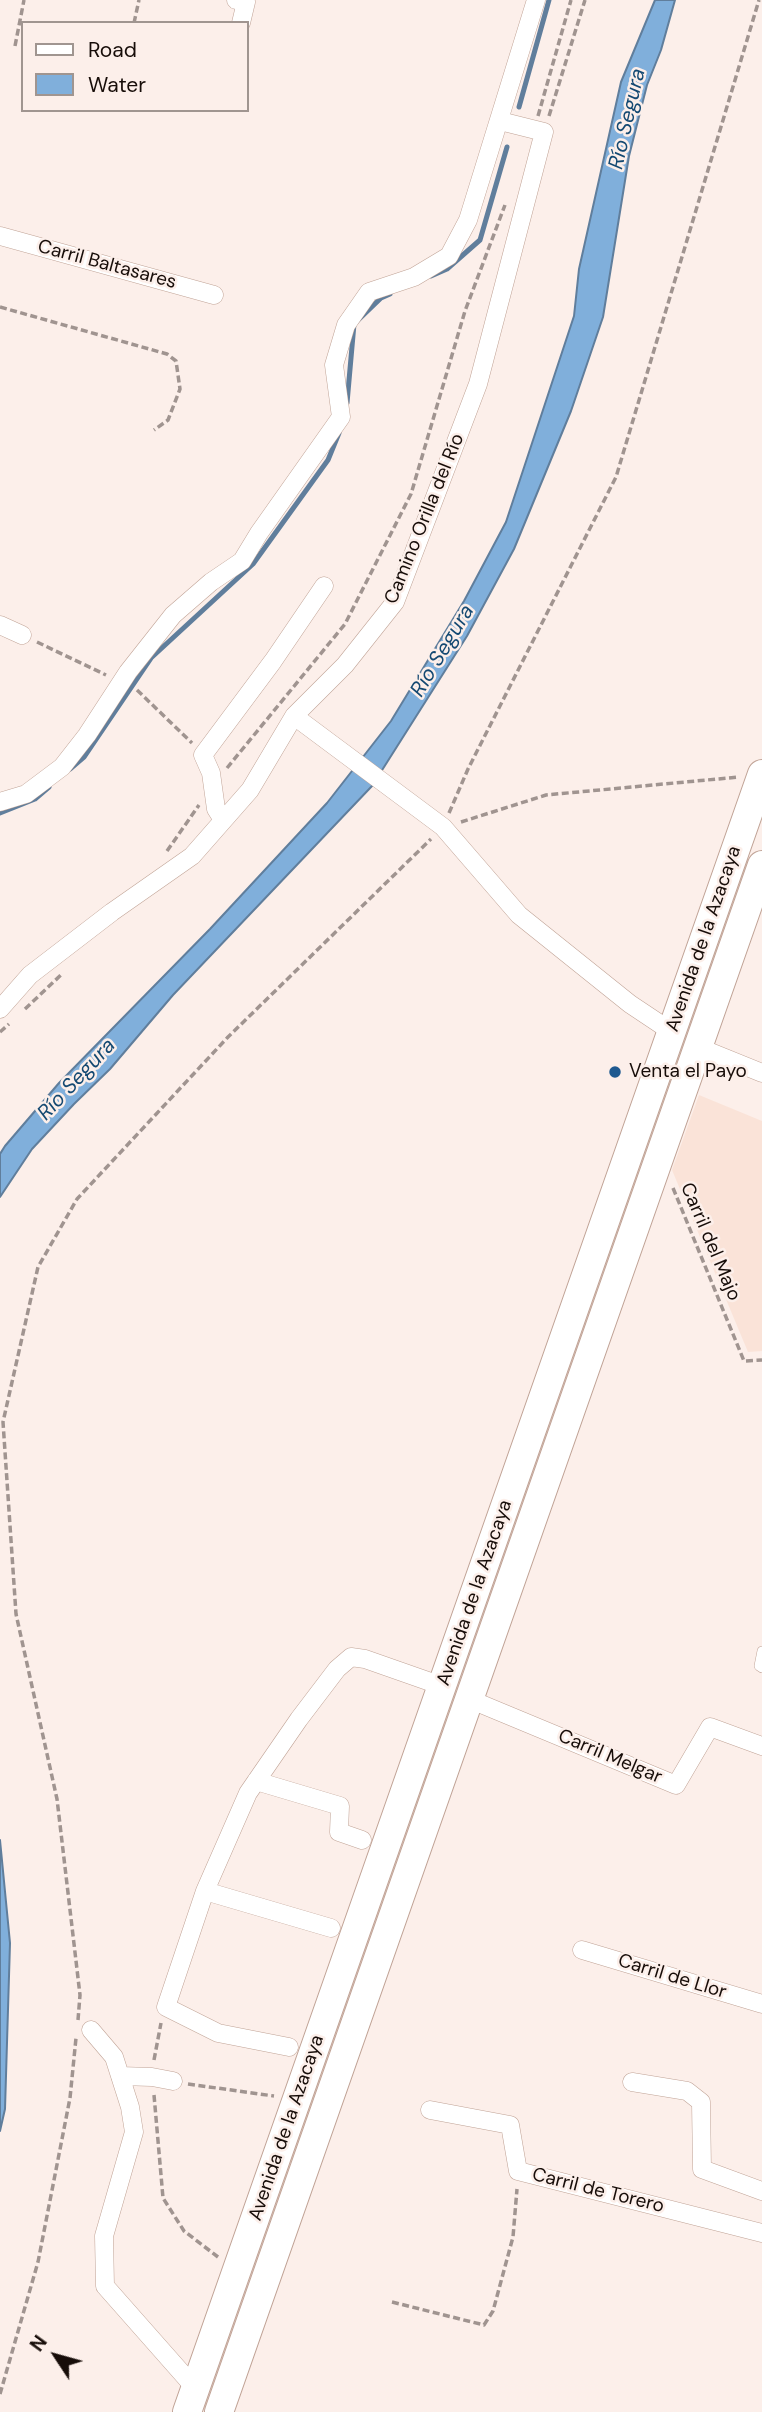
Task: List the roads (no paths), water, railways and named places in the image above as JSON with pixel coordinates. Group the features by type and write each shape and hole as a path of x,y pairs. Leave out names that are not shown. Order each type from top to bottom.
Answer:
{"main road":[{"name":"Avenida de la Azacaya","path":"191,2400 762,775"},
{"name":"Avenida de la Azacaya","path":"223,2410 762,865"}],"street":[{"path":"236,0 246,2 241,21"},
{"path":"0,802 26,793 62,767 129,684 173,615 211,582 242,561 341,418 334,365 346,325 369,292 414,278 449,256 468,220 536,0"},
{"name":"Camino Orilla del Río","path":"5,1017 30,975 112,912 192,856 250,790 294,716 345,665 395,602 478,384 539,131 500,121"},
{"name":"Carril Baltasares","path":"0,236 214,295"},
{"path":"223,820 216,809 211,773 203,755 273,661 324,586"},
{"path":"0,625 22,635"},
{"path":"294,716 443,827 519,915 630,1003 672,1031"},
{"path":"698,1047 762,1073"},
{"path":"289,2047 218,2033 166,2007 205,1891 256,1781 337,1669 351,1657 365,1659 442,1686"},
{"name":"Carril Melgar","path":"469,1699 676,1785 710,1727 762,1746"},
{"path":"256,1781 341,1806 339,1832 362,1840"},
{"path":"205,1891 331,1928"},
{"name":"Carril de Llor","path":"582,1950 762,2004"},
{"path":"91,2030 114,2057 130,2107 134,2132 104,2236 104,2286 191,2400"},
{"path":"120,2076 173,2081"},
{"path":"632,2082 687,2091 701,2102 702,2169 762,2191"},
{"name":"Carril de Torero","path":"430,2110 510,2125 518,2171 762,2233"}],"lane":[{"path":"762,1651 759,1666 762,1668"}],"water":[{"name":"Río Segura","path":"655,0 675,0 661,50 647,85 629,156 603,317 571,411 514,549 467,636 372,786 173,995 110,1069 32,1149 0,1197 0,1154 5,1146 59,1083 210,929 327,803 391,721 464,601 506,522 574,316 579,269 621,82"},
{"path":"0,1840 10,1943 5,2109 0,2131"}],"waterway":[{"path":"519,107 549,0"},
{"path":"431,276 447,269 480,240 507,147"},
{"path":"347,403 354,324 381,298 390,294"},
{"path":"70,769 84,757 151,658 253,564 328,460 339,433"},
{"path":"0,813 35,799 49,787"}],"place":[{"name":"Venta el Payo","path":"615,1072"}]}
